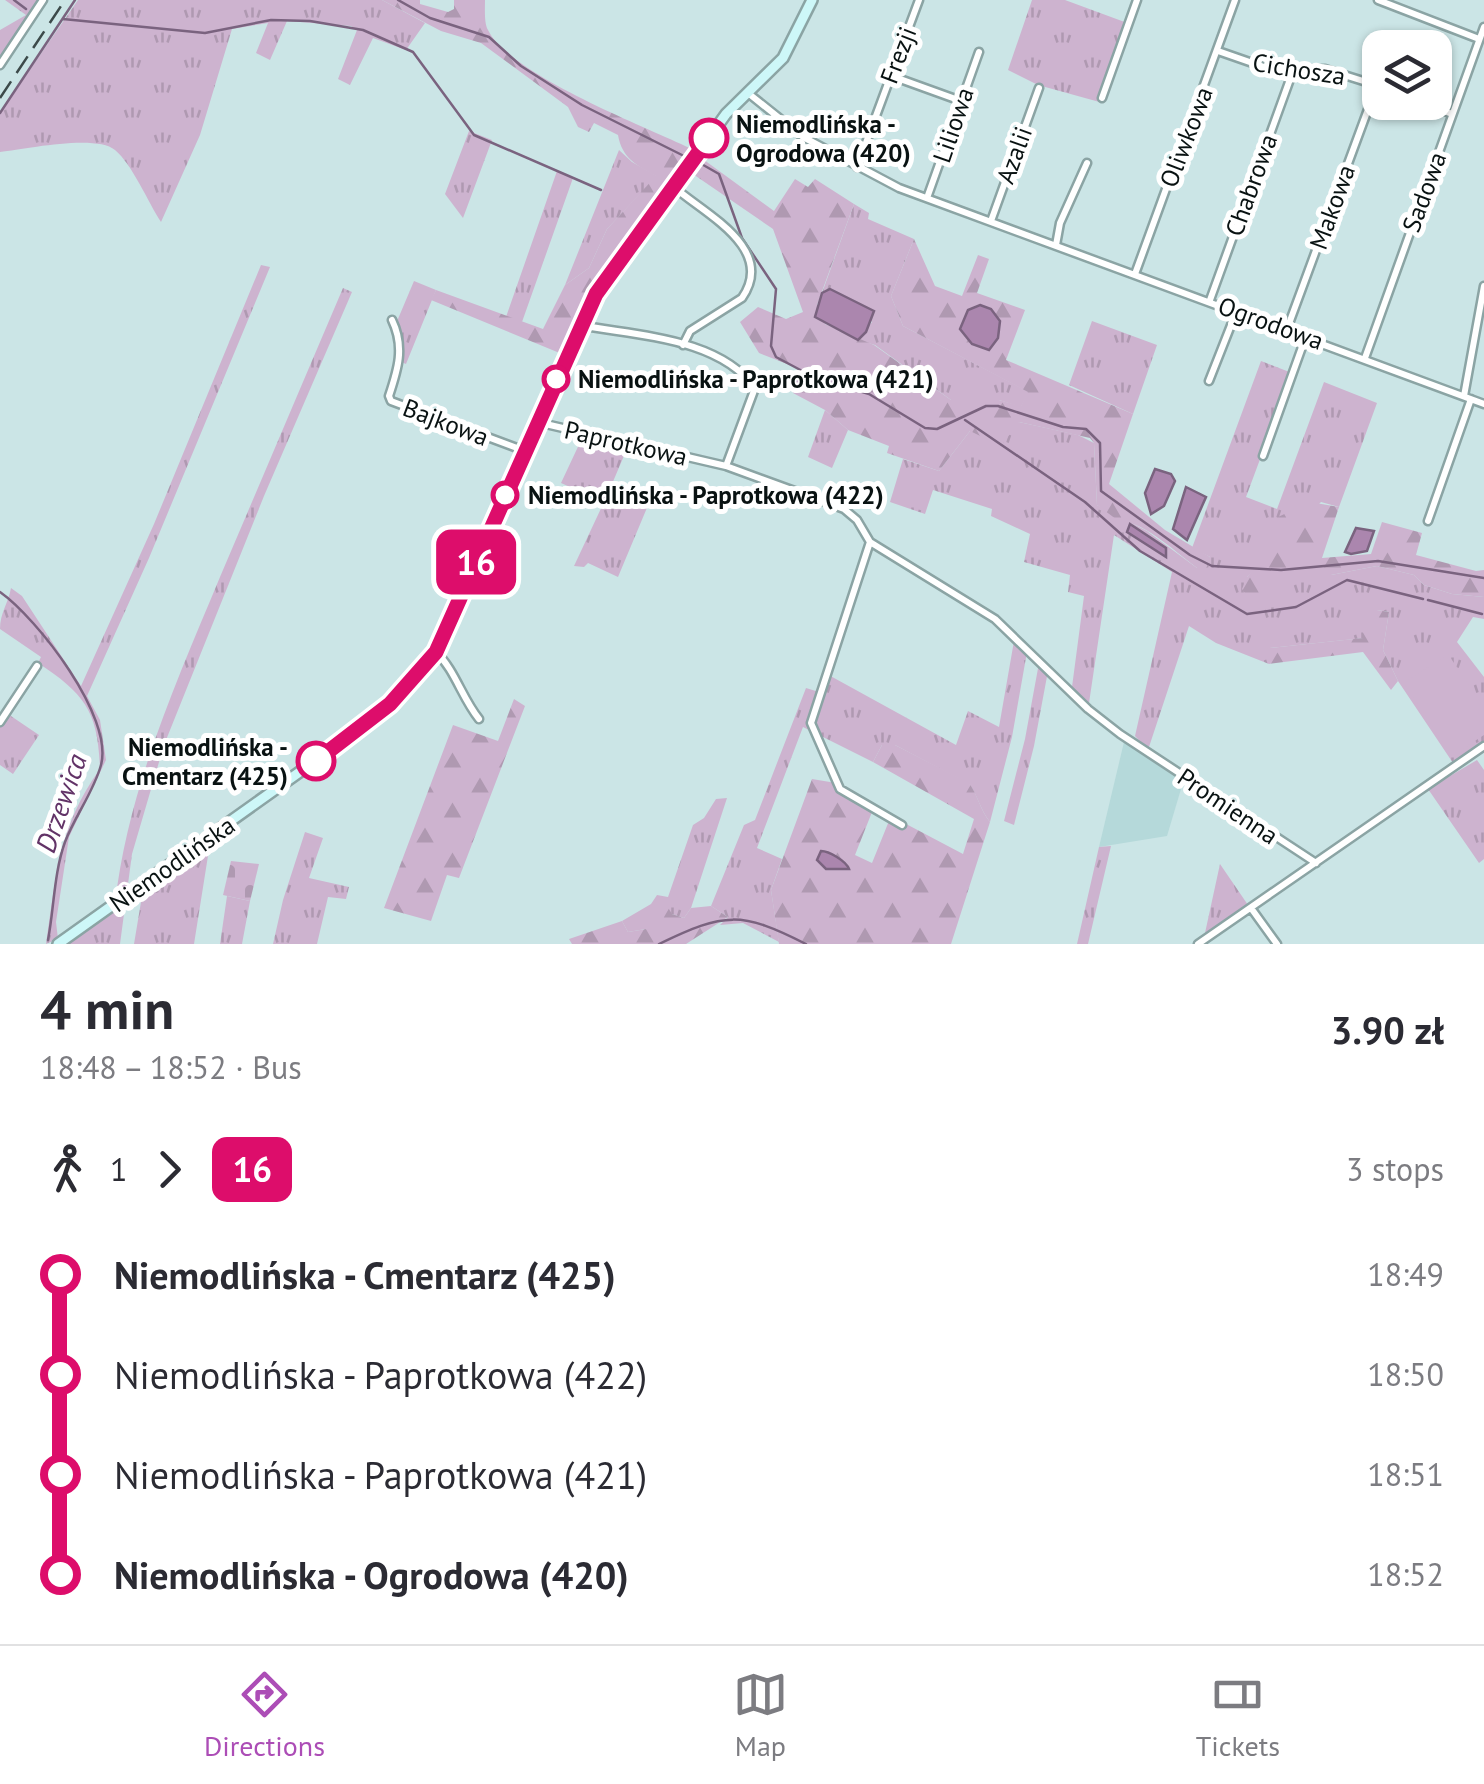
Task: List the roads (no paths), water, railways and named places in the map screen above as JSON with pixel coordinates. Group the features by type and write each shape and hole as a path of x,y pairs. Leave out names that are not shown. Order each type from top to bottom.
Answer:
{"main road":[{"name":"Niemodlińska","path":"58,944 360,729 415,679 436,652 596,294 726,114 783,58 812,0"}],"street":[{"path":"0,65 43,0"},
{"name":"Frezji","path":"857,166 919,0"},
{"path":"1102,98 1137,0"},
{"name":"Oliwkowa","path":"1135,274 1235,0"},
{"path":"1378,0 1480,39"},
{"name":"Sadowa","path":"1452,114 1484,27"},
{"name":"Cichosza","path":"1218,51 1264,67 1324,68 1362,81"},
{"name":"Liliowa","path":"927,198 978,52"},
{"name":"Chabrowa","path":"1210,300 1293,70"},
{"path":"889,75 962,101"},
{"name":"Azalii","path":"991,221 1039,88"},
{"name":"Ogrodowa","path":"748,94 784,125 857,166 927,198 1484,404"},
{"name":"Makowa","path":"1287,329 1365,120"},
{"name":"Sadowa","path":"1365,358 1450,120"},
{"path":"1056,244 1060,223 1087,163"},
{"path":"674,187 732,232 742,245 751,276 742,298 690,332 683,345"},
{"path":"1428,520 1468,398 1484,286"},
{"path":"1210,381 1237,310"},
{"name":"Bajkowa","path":"392,320 400,345 391,401 525,451"},
{"path":"580,325 683,345 734,366 754,388 726,466"},
{"path":"1263,456 1306,336"},
{"name":"Paprotkowa","path":"538,422 726,466 795,488 844,509 857,520 870,542 940,583"},
{"path":"870,542 811,723 840,789 902,825"},
{"name":"Promienna","path":"940,583 995,619 1088,709 1316,863"},
{"path":"436,652 445,660 465,702 479,719"},
{"path":"0,722 37,666"},
{"path":"1201,943 1484,746"},
{"path":"1251,908 1277,944"}],"waterway":[{"path":"14,0 26,9"},
{"path":"0,113 75,0"},
{"path":"398,0 430,18 489,37 521,66 582,105 690,159"},
{"path":"63,19 205,33 271,20 310,21 363,30 413,52 474,135 601,190"},
{"path":"698,162 719,174 742,238 776,289 771,346 776,357 838,390 849,388 869,394 925,428 937,429 986,406 998,406 1063,427 1086,429 1100,443 1101,491 1190,555 1212,566 1281,570 1378,561 1484,578"},
{"path":"965,420 1085,502 1140,551 1247,614 1296,607 1347,580 1423,599"},
{"name":"Drzewica","path":"0,592 33,623 69,670 85,696 102,745 98,775 61,854 48,940"},
{"path":"1428,600 1482,614"},
{"path":"659,944 701,926 733,920 765,926 806,944"}],"railway":[{"path":"0,98 65,0"}],"place":[{"name":"Niemodlińska - Ogrodowa (420)","path":"709,138"},
{"name":"Niemodlińska - Paprotkowa (421)","path":"556,379"},
{"name":"Niemodlińska - Paprotkowa (422)","path":"505,495"},
{"name":"Niemodlińska - Cmentarz (425)","path":"316,761"}]}
